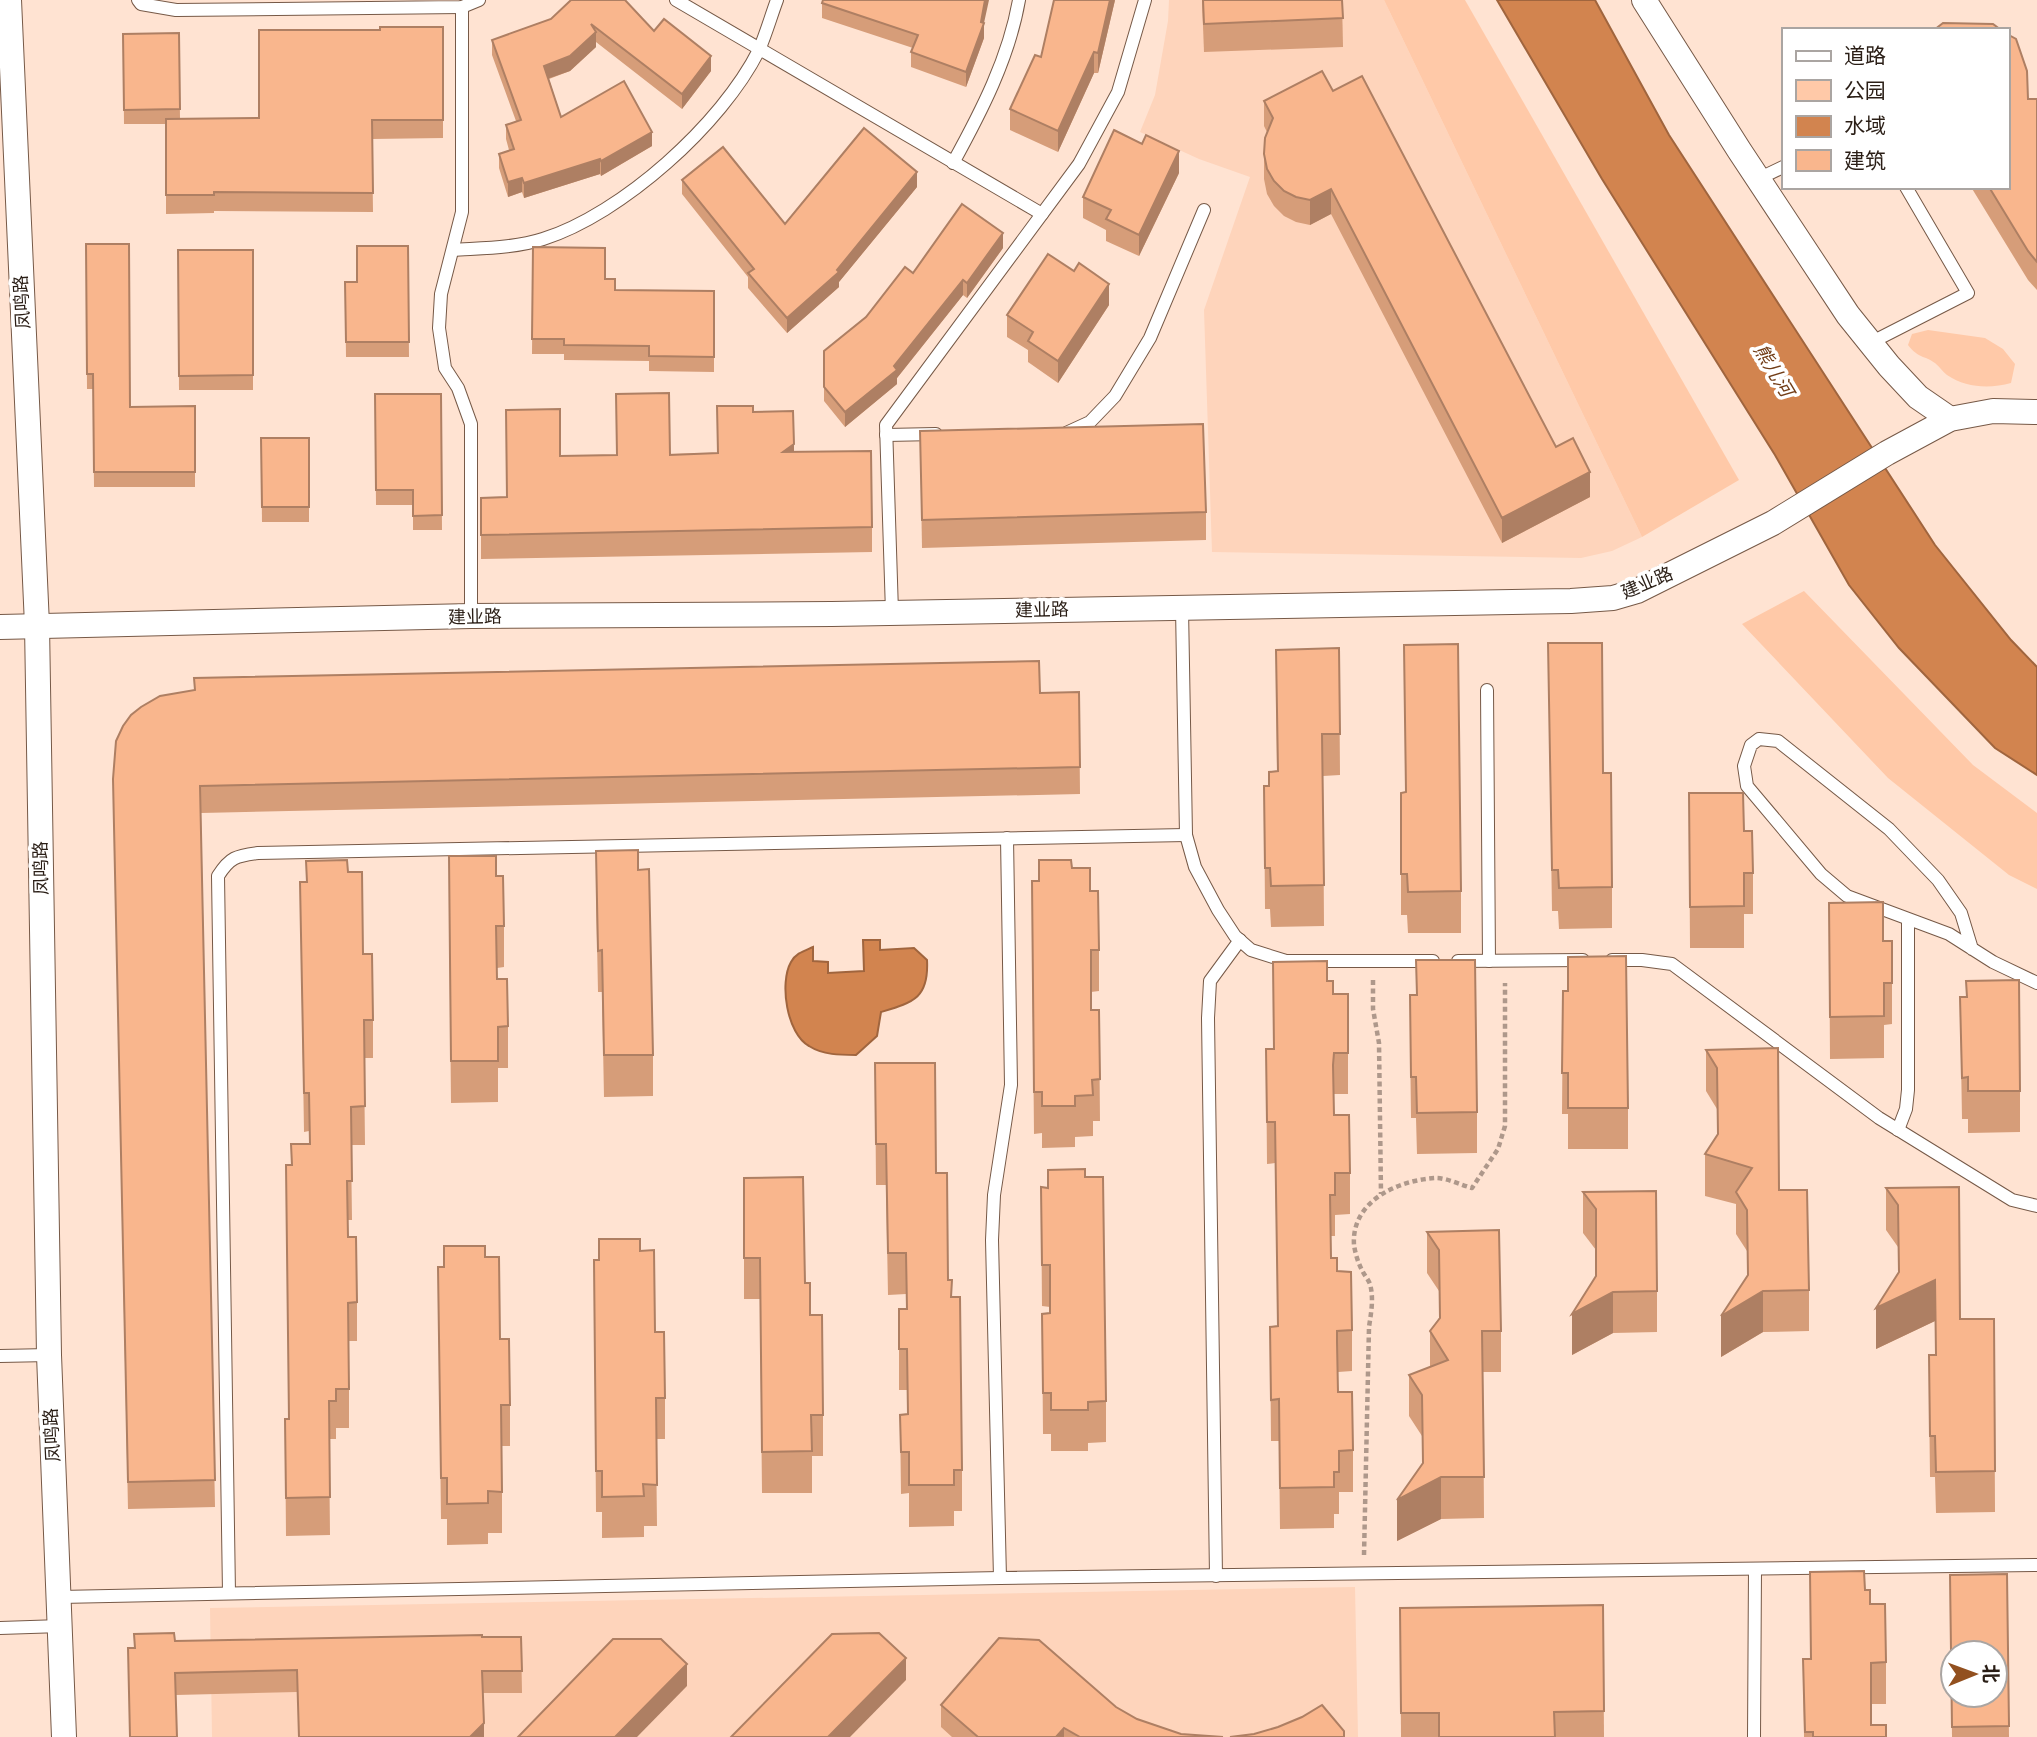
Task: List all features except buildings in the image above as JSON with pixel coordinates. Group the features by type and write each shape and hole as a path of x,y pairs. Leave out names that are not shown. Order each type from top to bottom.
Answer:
{"street":[{"name":"凤鸣路","path":"9,0 37,625 49,1355 64,1737"},
{"path":"1644,0 1847,315 1918,397 1950,419"},
{"name":"建业路","path":"0,627 471,616 1182,608 1613,598 1637,590 1773,523 1950,419 1993,411 2037,412"}],"lane":[{"path":"138,0 141,4 176,10 461,7 480,0"},
{"path":"676,0 1042,214"},
{"path":"453,250 541,240 575,227 615,204 685,148 733,93 759,49 777,0"},
{"path":"953,163 981,112 1014,29 1019,0"},
{"path":"892,612 886,425 1079,164 1118,92 1145,0"},
{"path":"461,7 462,212 441,294 439,328 445,368 458,388 471,424 471,616"},
{"path":"1758,179 1782,167"},
{"path":"1870,343 1968,293 1907,189"},
{"path":"1055,433 1068,433 1090,422 1115,396 1150,338 1204,210"},
{"path":"886,435 951,434"},
{"path":"1182,608 1186,835 1195,867 1218,910 1240,940 1251,950 1286,961 1642,960 1672,964 1898,1130 2012,1200 2037,1206"},
{"path":"1487,690 1489,961"},
{"path":"1972,949 1961,913 1938,880 1889,829 1778,741 1759,739 1751,745 1744,766 1747,786 1821,874 1847,897 1949,934 1972,949 1993,962 2037,982"},
{"path":"229,1593 218,876 226,862 239,855 258,853 1186,835"},
{"path":"1000,1578 992,1240 994,1195 1011,1085 1007,838"},
{"path":"1898,1130 1906,1109 1908,1090 1909,920"},
{"path":"1216,1576 1209,1006 1210,981 1240,940"},
{"path":"0,1356 49,1355"},
{"path":"60,1597 1000,1578 2037,1565"},
{"path":"1754,1737 1755,1569"},
{"path":"0,1628 61,1626"}],"path":[{"path":"1372,961 1373,1009 1379,1043 1381,1194"},
{"path":"1364,1573 1369,1327 1372,1305 1369,1284 1354,1245 1356,1221 1362,1209 1381,1194 1405,1184 1437,1178 1472,1188 1498,1149 1505,1126 1505,961"}],"shaded area":[{"path":"1169,0 1384,0 1642,537 1612,551 1581,558 1212,552 1204,310 1250,177 1199,159 1140,132 1155,95"},
{"path":"1355,1587 1358,1737 212,1737 210,1608"}],"green space":[{"path":"1384,0 1465,0 1739,480 1642,537"},
{"path":"1928,330 1985,338 2003,349 2015,364 2011,383 1978,386 1962,383 1947,375 1935,363 1918,355 1908,345 1912,334"},
{"path":"1804,591 1973,765 2037,813 2037,889 2009,875 1888,778 1742,624"}],"water":[{"name":"熊儿河","path":"1497,0 1595,0 1669,135 1935,545 2011,640 2037,667 2037,775 1995,748 1899,648 1849,585 1775,455 1602,179"},
{"path":"863,940 880,940 880,950 914,948 927,960 922,991 911,1001 881,1012 877,1036 856,1055 832,1054 814,1049 801,1040 790,1020 786,982 791,962 798,954 813,947 813,961 828,962 828,973 864,971"}]}
